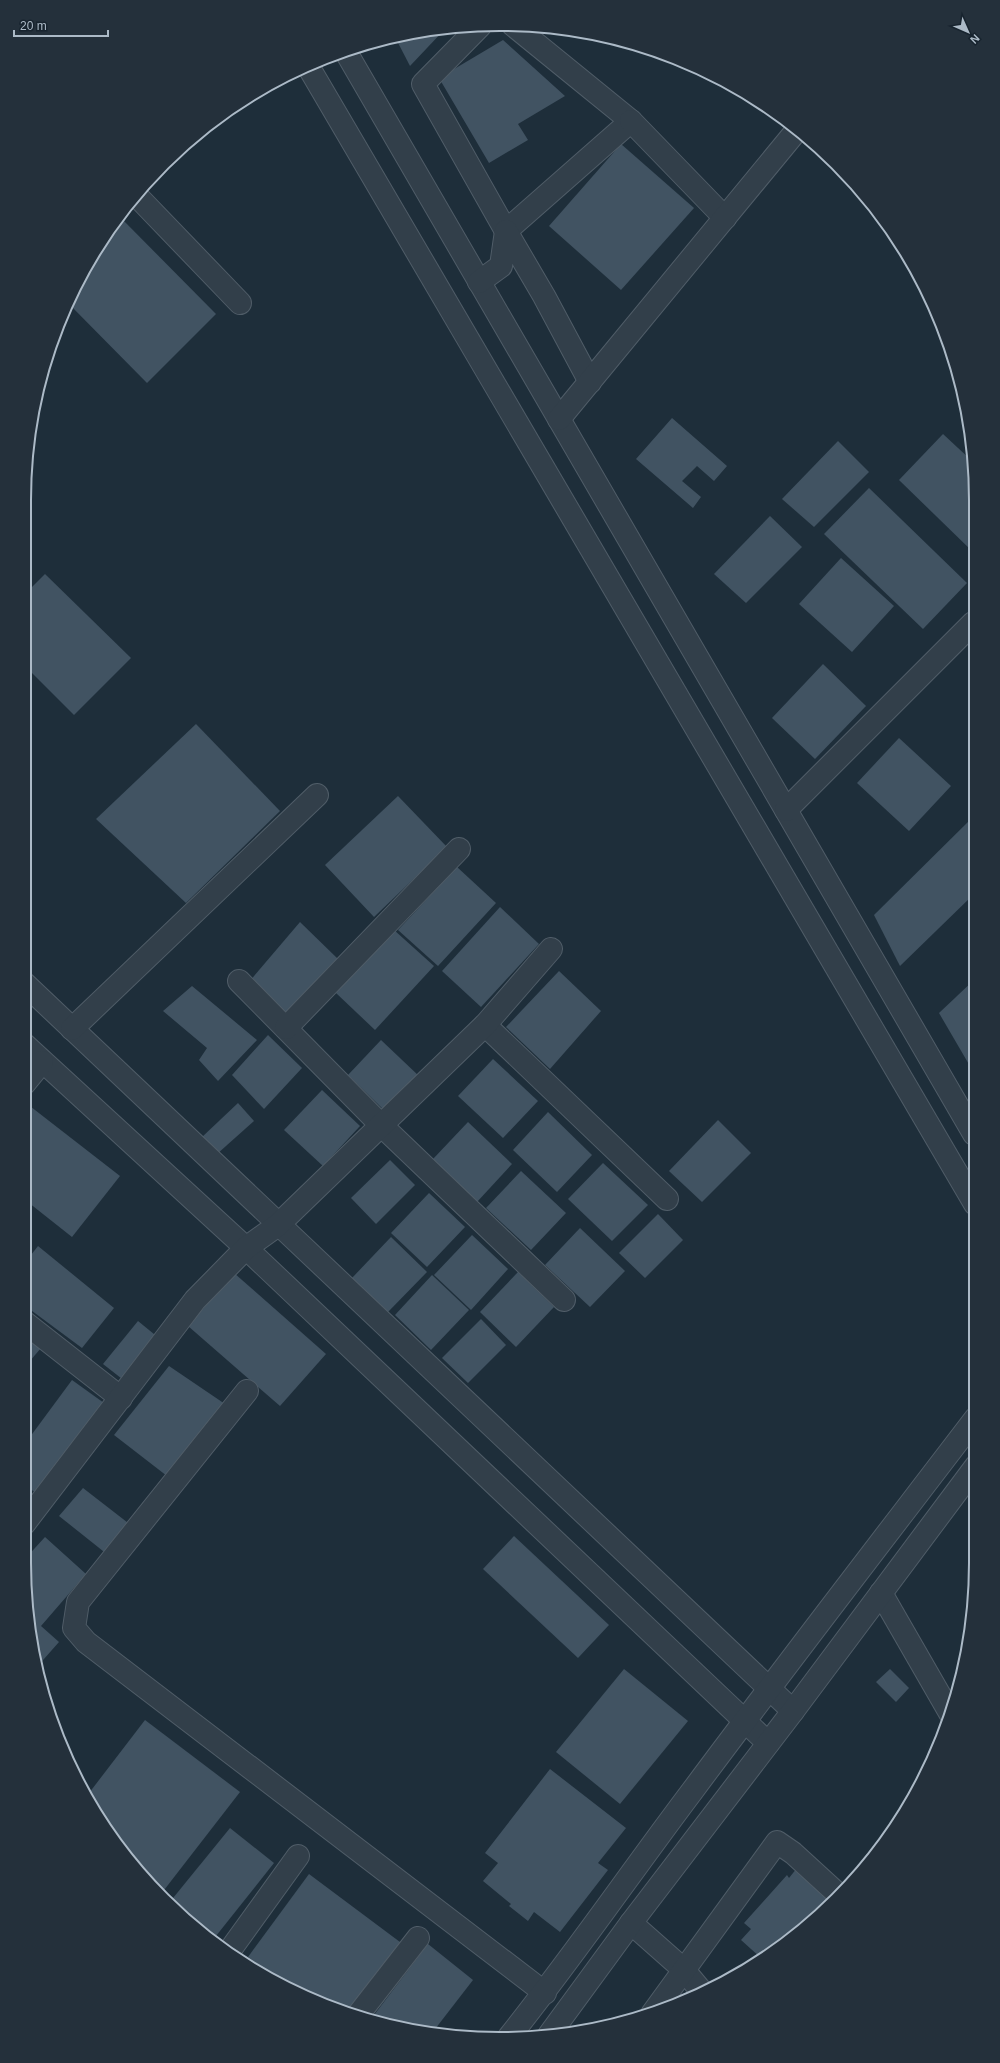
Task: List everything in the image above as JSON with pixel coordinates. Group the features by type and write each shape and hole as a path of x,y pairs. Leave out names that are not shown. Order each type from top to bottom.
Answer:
{"street":[{"path":"474,32 423,84 590,382"},
{"path":"521,32 631,121 724,218"},
{"path":"348,56 969,1125"},
{"path":"311,71 969,1194"},
{"path":"479,282 501,266 506,231 631,121"},
{"path":"559,419 794,135"},
{"path":"140,199 240,303"},
{"path":"786,810 969,627"},
{"path":"72,1029 317,796"},
{"path":"286,1028 459,849"},
{"path":"31,1506 121,1398 196,1300 246,1248 278,1225 485,1025 551,949"},
{"path":"239,981 381,1125 564,1300"},
{"path":"31,990 793,1711"},
{"path":"485,1025 668,1200"},
{"path":"31,1051 246,1248 768,1743"},
{"path":"31,1075 42,1062"},
{"path":"31,1327 121,1398"},
{"path":"247,1391 78,1602 74,1628 86,1642 545,1993"},
{"path":"513,2032 545,1993 609,1902 744,1721 969,1428"},
{"path":"554,2029 631,1923 793,1711 969,1475"},
{"path":"881,1593 946,1706"},
{"path":"659,2004 777,1842 793,1852 835,1892"},
{"path":"232,1948 298,1856"},
{"path":"631,1923 683,1969 699,1988"},
{"path":"361,2011 418,1938"}],"building":[{"path":"439,35 410,66 398,43"},
{"path":"503,40 565,96 518,124 528,140 489,163 439,78"},
{"path":"621,144 694,208 621,290 549,226"},
{"path":"123,220 216,314 147,383 73,308 94,265"},
{"path":"672,418 727,466 714,481 697,466 682,481 701,497 693,508 636,459"},
{"path":"943,434 967,456 969,548 899,480"},
{"path":"838,441 869,472 814,527 782,499"},
{"path":"869,488 967,583 923,629 824,534"},
{"path":"770,516 802,547 746,603 714,574"},
{"path":"841,558 894,606 852,652 799,604"},
{"path":"45,574 131,658 74,715 31,672 31,588"},
{"path":"823,664 866,706 815,759 772,718"},
{"path":"196,724 280,811 186,903 96,819"},
{"path":"899,738 951,786 909,831 857,783"},
{"path":"398,796 447,847 374,917 325,865"},
{"path":"969,821 969,899 900,966 874,915"},
{"path":"457,867 496,903 438,966 398,930"},
{"path":"500,907 539,944 481,1007 442,971"},
{"path":"300,922 338,959 282,1017 249,982"},
{"path":"394,930 434,966 375,1030 336,993"},
{"path":"559,971 601,1011 550,1069 506,1027"},
{"path":"969,985 969,1064 939,1013"},
{"path":"192,986 257,1040 218,1081 199,1060 207,1048 163,1011"},
{"path":"268,1035 302,1068 264,1109 232,1075"},
{"path":"381,1040 420,1077 386,1112 348,1075"},
{"path":"493,1059 538,1101 503,1138 458,1096"},
{"path":"322,1090 360,1126 323,1166 284,1130"},
{"path":"238,1103 254,1121 217,1154 201,1138"},
{"path":"31,1107 120,1176 72,1237 31,1205"},
{"path":"548,1112 592,1155 557,1192 513,1150"},
{"path":"718,1120 751,1153 702,1202 669,1171"},
{"path":"468,1122 512,1164 477,1202 433,1159"},
{"path":"390,1160 415,1185 376,1224 351,1198"},
{"path":"603,1163 648,1205 612,1241 568,1199"},
{"path":"521,1171 566,1213 531,1250 486,1208"},
{"path":"429,1193 465,1227 427,1267 391,1233"},
{"path":"658,1214 683,1240 645,1278 619,1253"},
{"path":"580,1228 625,1271 590,1307 545,1265"},
{"path":"472,1235 508,1269 471,1310 434,1275"},
{"path":"391,1237 427,1272 388,1312 352,1278"},
{"path":"38,1246 114,1308 82,1348 31,1310 31,1255"},
{"path":"518,1272 554,1307 516,1347 480,1312"},
{"path":"234,1273 326,1354 280,1406 188,1326"},
{"path":"432,1275 469,1310 431,1350 395,1315"},
{"path":"481,1319 506,1345 468,1383 442,1358"},
{"path":"138,1321 160,1339 126,1382 103,1364"},
{"path":"31,1342 41,1348 31,1360"},
{"path":"169,1366 225,1404 167,1476 114,1435"},
{"path":"72,1380 104,1403 37,1494 31,1489 31,1436"},
{"path":"83,1488 132,1526 108,1555 59,1516"},
{"path":"514,1536 609,1625 578,1658 483,1569"},
{"path":"45,1537 86,1574 41,1626 59,1642 42,1662 35,1624 32,1594 31,1552"},
{"path":"624,1669 688,1721 620,1804 556,1752"},
{"path":"890,1669 909,1688 896,1702 876,1682"},
{"path":"145,1720 240,1792 164,1890 128,1849 110,1824 90,1791"},
{"path":"550,1769 626,1828 598,1863 608,1870 560,1932 534,1912 528,1921 509,1906 511,1904 483,1881 498,1863 485,1853"},
{"path":"230,1828 274,1863 216,1936 172,1899"},
{"path":"797,1868 829,1898 786,1935 758,1955 741,1940 751,1929 744,1923 787,1875 789,1878"},
{"path":"309,1874 404,1945 356,2009 293,1984 265,1969 248,1957"},
{"path":"428,1944 473,1980 436,2028 374,2015"}]}
